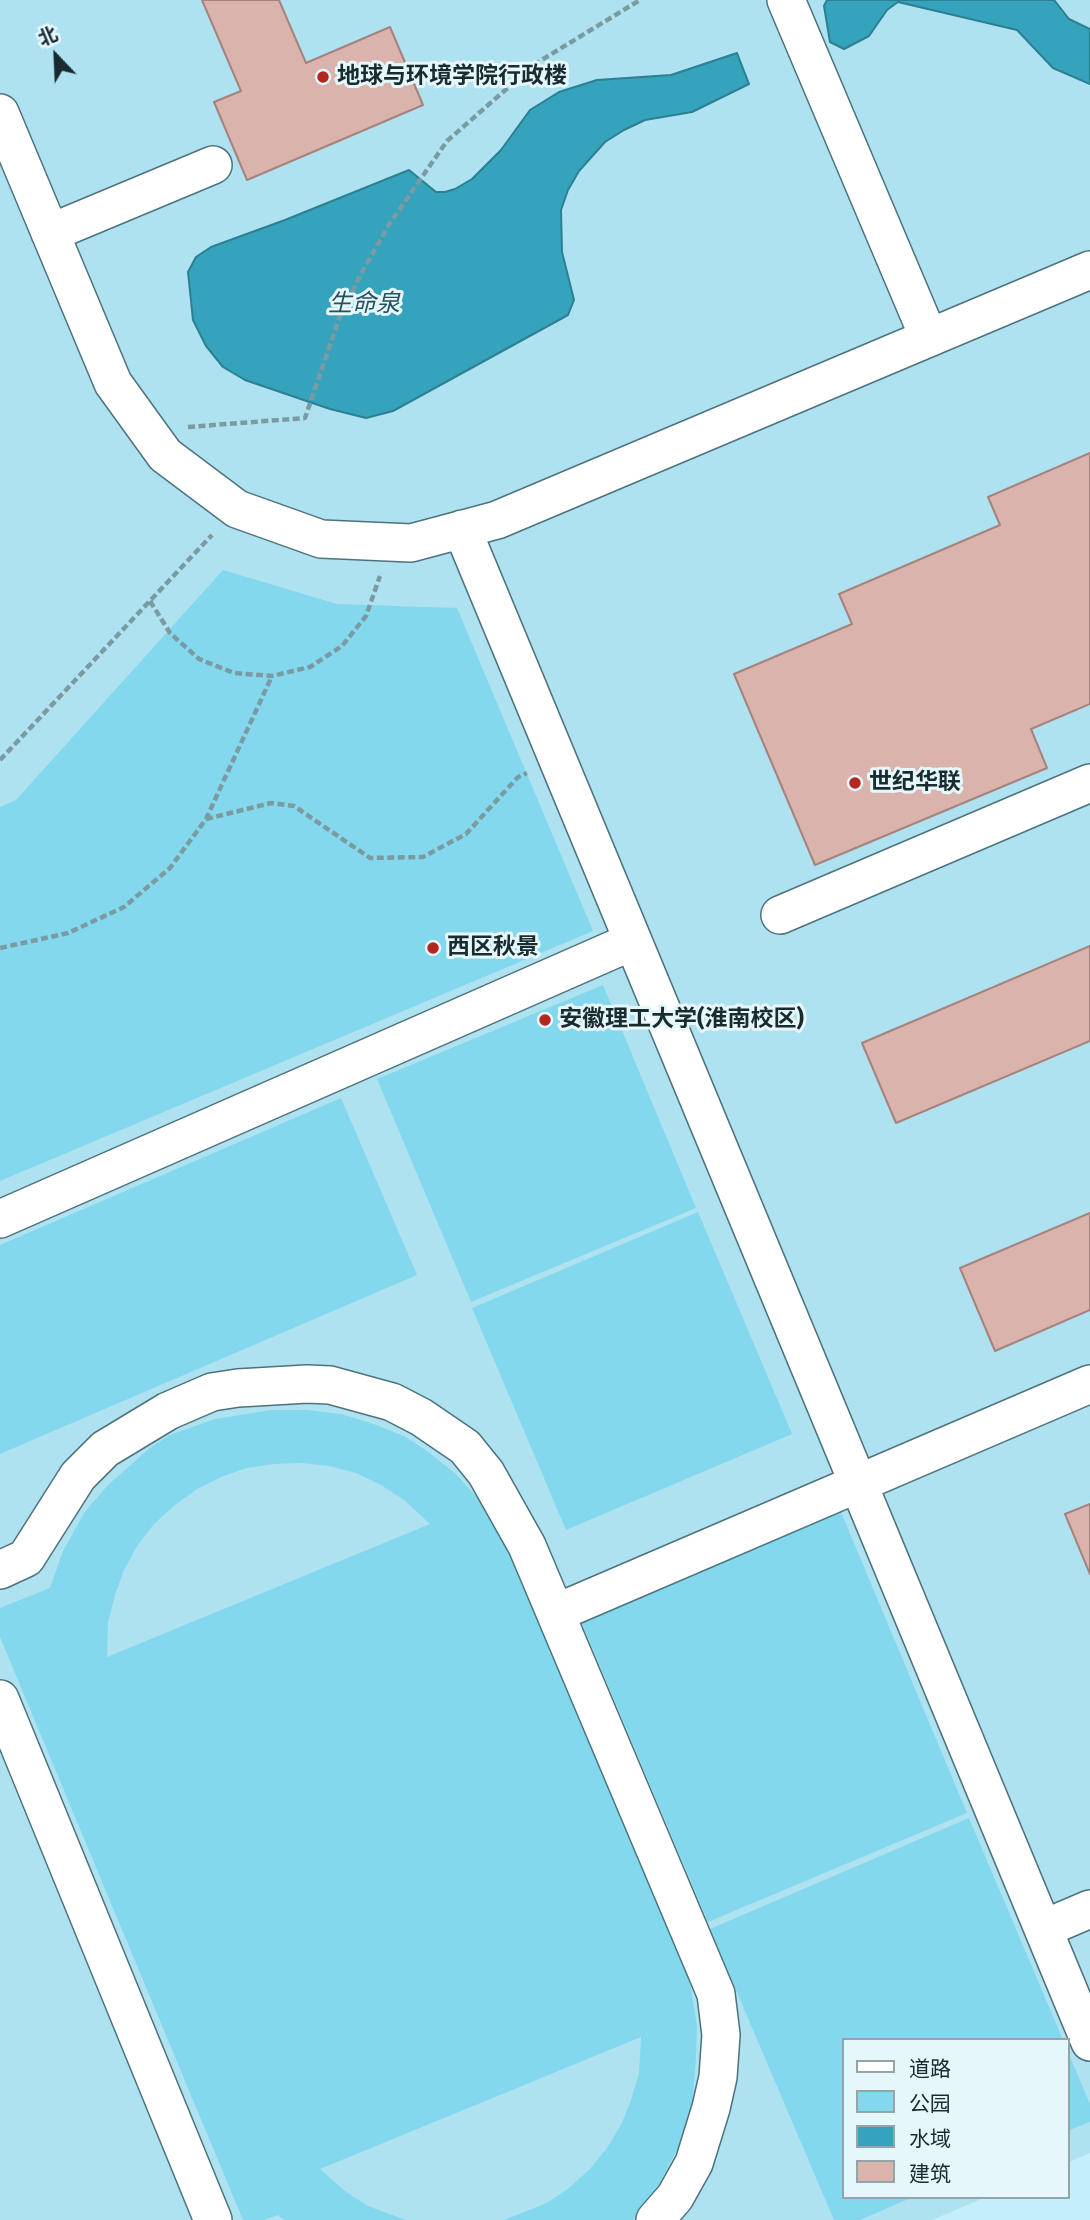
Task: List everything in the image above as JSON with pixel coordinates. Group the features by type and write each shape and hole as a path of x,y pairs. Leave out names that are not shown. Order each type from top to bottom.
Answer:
{"lane":[{"path":"786,0 929,338"},
{"path":"0,113 113,383 165,455 237,509 321,539 411,543 497,520 1090,270"},
{"path":"50,233 213,165"},
{"path":"462,529 1090,2042"},
{"path":"780,915 1090,783"},
{"path":"0,1219 633,941"},
{"path":"556,1613 1090,1384"},
{"path":"0,1570 26,1558 78,1476 105,1449 169,1411 212,1392 237,1388 330,1385 392,1402 421,1417 465,1447 486,1473 527,1546 716,1994 721,2035 718,2077 711,2108 694,2163 675,2197 655,2220"},
{"path":"0,1699 213,2220"},
{"path":"1043,1929 1090,1909"}],"path":[{"path":"148,431 305,418 339,319 361,274 388,226 447,141 535,64 640,0"},
{"path":"0,760 237,509"},
{"path":"150,601 170,634 199,659 234,673 272,676 310,667 342,646 366,616 380,580 381,542"},
{"path":"0,948 68,933 124,907 170,868 206,819 272,676"},
{"path":"206,819 271,803 293,806 370,858 423,857 466,834 518,777 556,760"}],"shaded area":[{"name":"安徽理工大学(淮南校区)","path":"0,0 1090,0 1090,2153 1069,2162 1069,2038 842,2038 842,2199 981,2199 932,2220 0,2220"}],"green space":[{"name":"西区秋景","path":"223,570 337,604 457,608 593,931 0,1181 0,807 16,800"},
{"path":"603,985 696,1208 471,1302 377,1079"},
{"path":"341,1098 417,1275 0,1454 0,1245"},
{"path":"698,1212 792,1434 566,1530 472,1308"},
{"path":"271,1410 307,1410 341,1414 371,1423 404,1436 456,1474 482,1503 501,1531 689,1978 697,2026 693,2097 687,2125 658,2186 633,2220 504,2220 547,2203 569,2188 590,2169 607,2148 621,2125 631,2100 639,2073 641,2037 320,2169 346,2192 368,2206 406,2220 284,2220 278,2215 264,2220 243,2220 0,1637 0,1608 50,1588 63,1551 84,1513 108,1485 151,1447 170,1435 215,1419","holes":["302,1463 356,1473 381,1485 404,1500 430,1524 107,1657 108,1622 124,1570 137,1546 154,1524 175,1505 197,1489 247,1468"]},
{"path":"841,1512 967,1813 708,1922 581,1621"},
{"path":"969,1818 1062,2038 842,2038 842,2199 908,2199 860,2220 834,2220 710,1929"},
{"path":"1069,2055 1090,2104 1090,2122 1069,2130"}],"water":[{"path":"827,0 1054,0 1069,19 1090,29 1090,84 1053,68 1017,30 898,2 887,10 869,36 844,49 830,42 824,6"},
{"name":"生命泉","path":"737,53 749,84 692,112 645,120 624,130 605,142 579,171 561,210 562,252 574,300 568,315 393,411 366,418 330,409 245,380 223,367 206,346 193,320 188,272 196,257 211,247 409,170 436,192 455,189 472,179 501,150 530,110 559,92 597,80 671,75"}],"building":[{"name":"地球与环境学院行政楼","path":"202,0 279,0 306,63 390,27 423,105 247,180 214,102 241,91"},
{"path":"1090,453 1090,704 1031,729 1047,768 815,865 734,674 852,624 839,594 1000,525 988,497"},
{"path":"1090,946 1090,1041 896,1123 862,1043"},
{"path":"1090,1213 1090,1310 995,1351 960,1268"},
{"path":"1090,1504 1090,1574 1065,1514"}],"place":[{"name":"地球与环境学院行政楼","path":"323,77"},
{"name":"世纪华联","path":"855,783"},
{"name":"西区秋景","path":"433,948"},
{"name":"安徽理工大学(淮南校区)","path":"545,1020"}]}
